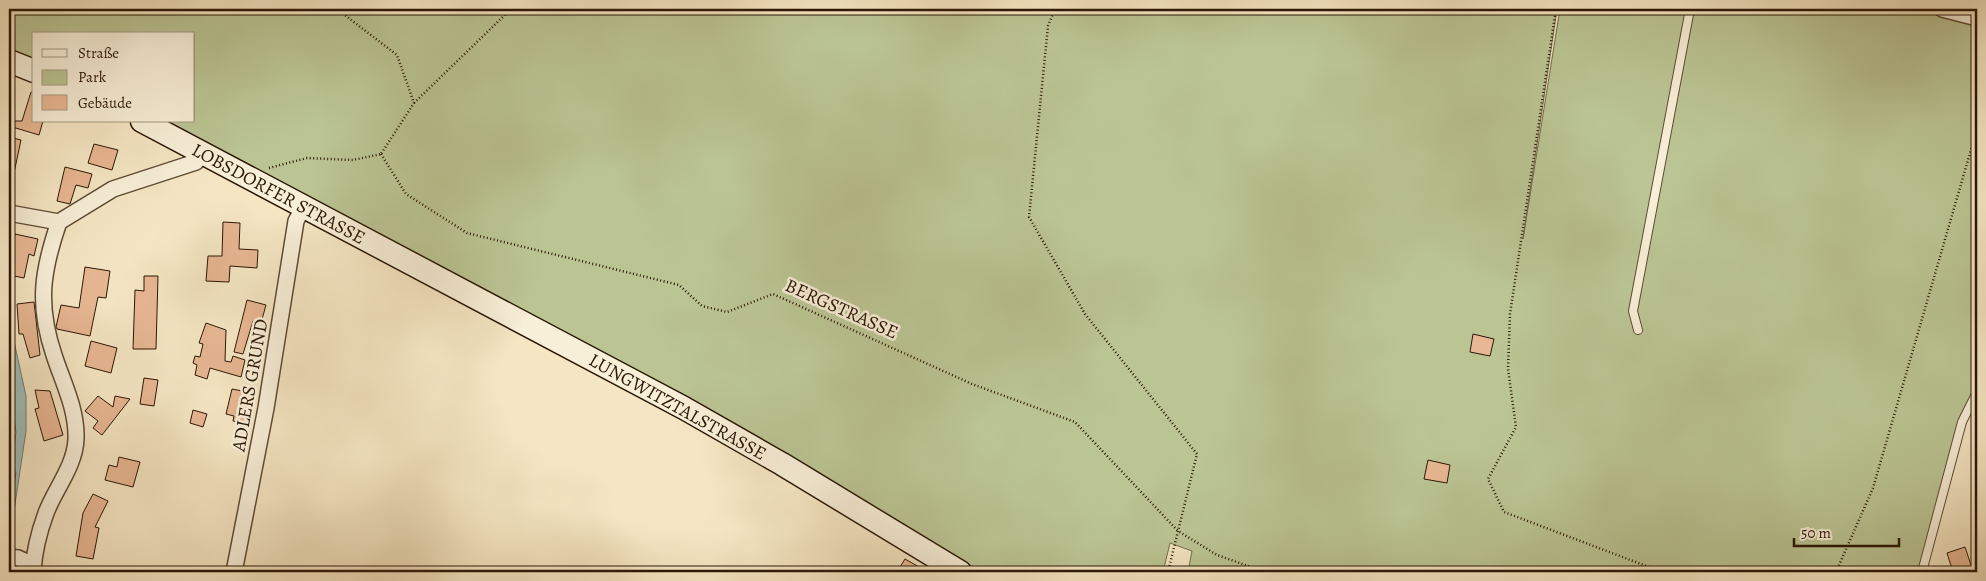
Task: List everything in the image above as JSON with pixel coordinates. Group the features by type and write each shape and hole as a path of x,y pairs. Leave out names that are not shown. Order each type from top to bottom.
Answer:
{"main road":[{"path":"9,61 32,70"},
{"name":"LOBSDORFER STRASSE","path":"144,122 246,174 389,251"},
{"name":"LUNGWITZTALSTRASSE","path":"389,251 684,408 782,464 960,572"}],"street":[{"path":"1942,9 1977,18"},
{"path":"14,558 33,569 36,545 46,512 72,461 76,440 72,404 54,354 42,304 46,260 59,222 113,189 196,162 202,153"},
{"name":"ADLERS GRUND","path":"234,572 266,408 296,221 304,206"},
{"path":"9,213 59,222"}],"lane":[{"path":"1638,330 1633,312 1690,9"},
{"path":"1922,572 1962,422 1977,392"}],"path":[{"path":"337,9 397,55 414,103"},
{"path":"246,174 307,158 353,160 380,154 414,103 511,9"},
{"path":"1056,9 1048,26 1030,217 1084,314 1196,454 1168,572"},
{"path":"1556,9 1510,314 1508,369 1516,427 1488,480 1504,512 1662,572"},
{"path":"1836,572 1873,488 1977,129"},
{"name":"BERGSTRASSE","path":"380,154 406,194 468,232 679,285 702,306 727,312 773,294 972,384 1075,422 1178,531 1216,555 1267,572 1347,568 1368,572"}],"green space":[{"path":"9,9 1557,9 1523,239 1560,9 1942,9 1977,18 1977,392 1962,422 1922,572 1188,572 1192,551 1170,543 1163,572 978,572 900,525 395,243 166,122 195,122 195,32 32,32 32,60 9,51"}],"water":[{"path":"9,325 26,396 26,431 9,544 9,480 16,433 9,374"}],"building":[{"path":"31,92 32,122 43,122 39,135 9,126 9,121 22,121"},
{"path":"9,137 21,140 14,173 9,172"},
{"path":"94,144 118,150 112,170 88,163"},
{"path":"65,167 92,174 88,188 76,185 70,204 57,201"},
{"path":"223,222 240,223 239,249 258,250 257,268 230,266 229,282 206,281 208,256 222,256"},
{"path":"15,234 38,239 34,256 29,254 24,278 9,275 9,250 11,251"},
{"path":"85,267 110,271 106,298 98,297 90,336 57,329 56,327 61,305 79,308"},
{"path":"144,276 158,276 156,349 133,349 135,290 144,291"},
{"path":"247,300 266,305 261,323 253,321 243,354 234,352"},
{"path":"34,302 40,355 30,358 23,334 19,334 17,304"},
{"path":"206,323 226,330 225,361 231,362 233,356 245,360 241,377 210,368 207,379 195,375 197,365 193,363 195,356 200,357 203,344 199,343"},
{"path":"1473,334 1494,339 1490,356 1470,352"},
{"path":"91,341 117,348 111,373 85,366"},
{"path":"144,378 158,380 154,406 140,404"},
{"path":"232,389 253,393 246,424 233,421 234,416 226,414"},
{"path":"35,390 50,391 63,435 44,441 35,409 39,408"},
{"path":"98,396 113,407 115,396 130,399 102,435 93,428 98,421 85,411"},
{"path":"193,410 207,414 203,427 190,423"},
{"path":"119,457 140,462 133,487 105,480 109,465 117,467"},
{"path":"1428,460 1450,465 1447,483 1424,479"},
{"path":"93,494 108,501 95,527 99,528 93,559 76,556 83,513"},
{"path":"1965,547 1972,568 1953,572 1947,553"},
{"path":"905,559 928,572 897,572"}]}
